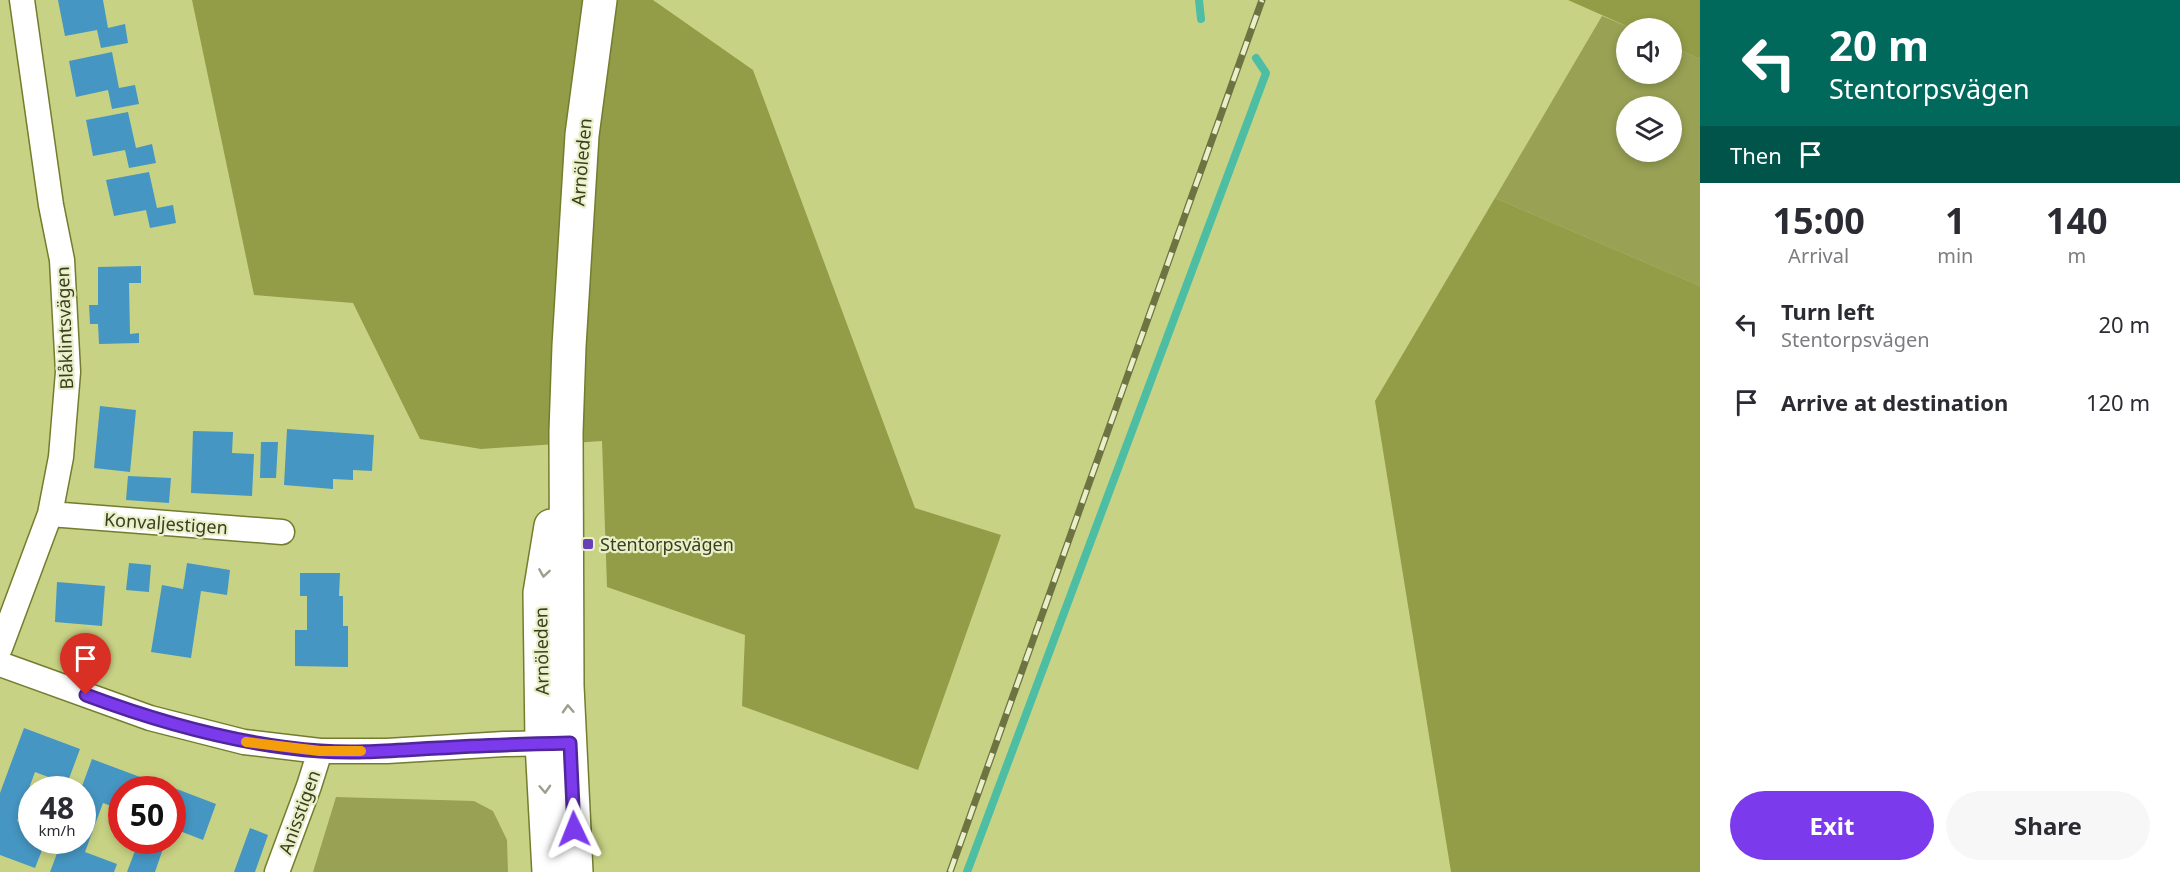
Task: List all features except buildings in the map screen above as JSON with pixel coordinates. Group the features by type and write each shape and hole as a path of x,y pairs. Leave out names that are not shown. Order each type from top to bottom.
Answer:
{"main road":[{"name":"Arnöleden","path":"576,872 556,743 540,593 566,432 582,135 600,0"},
{"name":"Arnöleden","path":"549,872 556,743"}],"street":[{"name":"Blåklintsvägen","path":"0,648 50,514 61,457 68,372 62,260 51,205 22,0"},
{"name":"Konvaljestigen","path":"50,514 282,532"},
{"path":"0,664 150,718 244,742 320,751 387,751 556,743"},
{"name":"Anisstigen","path":"277,872 320,751"}],"green space":[{"path":"192,0 653,0 753,70 915,508 1001,535 918,770 742,706 745,635 607,587 602,441 481,449 420,439 353,303 254,295"},
{"path":"1568,0 1700,0 1700,59 1682,51 1682,18 1616,18 1616,21"},
{"path":"1602,16 1616,22 1616,84 1682,84 1682,51 1700,59 1700,286 1495,198"},
{"path":"1495,198 1700,286 1700,872 1451,872 1375,401"},
{"path":"336,797 474,801 493,811 507,840 508,872 313,872"}],"waterway":[{"path":"1199,0 1201,19"},
{"path":"967,872 1266,73 1256,58"}],"railway":[{"path":"950,872 1262,0"}],"slow traffic":[{"path":"246,742 320,751 361,751"}],"place":[{"name":"Stentorpsvägen","path":"588,544"}],"route":[{"path":"86,695 150,718 244,742 320,751 387,751 504,744 570,743 574,829"}]}
